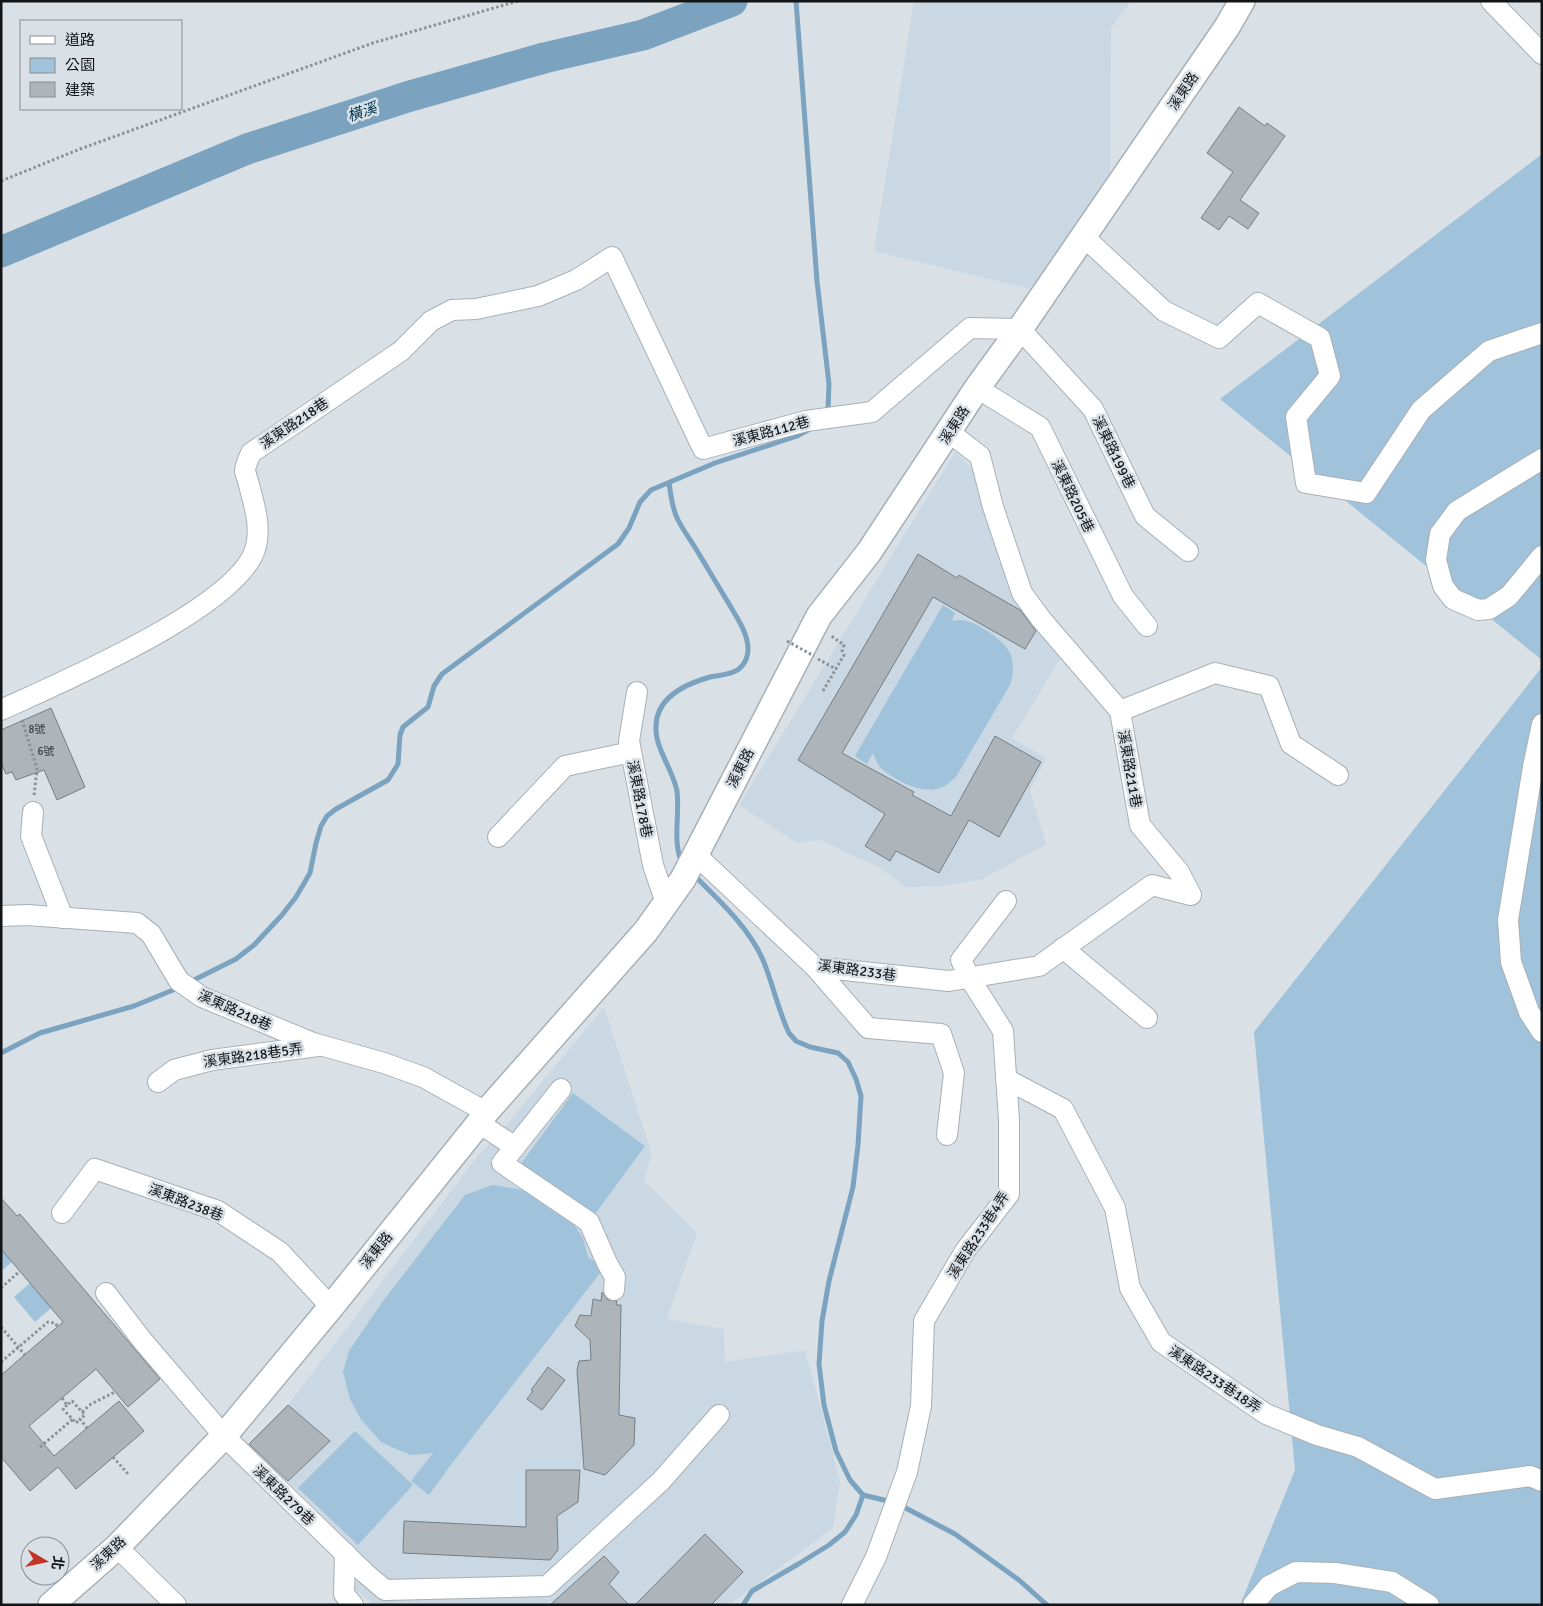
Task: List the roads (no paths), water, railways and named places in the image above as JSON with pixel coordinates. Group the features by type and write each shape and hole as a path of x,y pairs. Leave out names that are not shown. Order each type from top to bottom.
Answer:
{"main road":[{"name":"溪東路","path":"51,1605 117,1547 224,1436 483,1117 646,931 690,866 819,616 869,552 977,388 1020,329 1227,27 1242,1"}],"street":[{"path":"1491,1 1542,54"},
{"path":"1083,236 1164,311 1219,338 1258,303 1320,338 1330,376 1296,417 1306,483 1366,493 1421,410 1488,351 1542,334"},
{"name":"溪東路112巷","path":"612,257 704,449 806,421 872,412 970,328 1020,329"},
{"name":"溪東路218巷","path":"9,706 122,654 206,604 241,573 252,558 257,545 257,524 245,469 251,452 401,351 431,321 452,310 476,308 538,296 576,280 612,257"},
{"name":"溪東路199巷","path":"1020,329 1093,409 1145,516 1188,551"},
{"name":"溪東路205巷","path":"977,388 1040,426 1123,596 1147,626"},
{"name":"溪東路211巷","path":"949,432 980,456 993,507 1022,594 1040,618 1120,711 1140,824 1179,872 1191,895 1152,885 1039,966 969,977"},
{"path":"1542,459 1457,511 1440,534 1436,560 1443,586 1453,599 1478,610 1490,609 1510,596 1542,556"},
{"path":"1120,711 1215,673 1269,686 1292,744 1338,775"},
{"name":"溪東路178巷","path":"637,692 629,741 653,865 666,903"},
{"path":"1542,724 1533,767 1508,920 1511,962 1529,1012 1542,1032"},
{"path":"498,837 565,766 631,752"},
{"path":"33,812 31,836 63,918"},
{"name":"溪東路233巷","path":"690,866 815,967 949,981 969,977"},
{"path":"969,977 961,960 1006,901"},
{"name":"溪東路218巷","path":"1,916 27,915 137,923 151,934 183,984 202,997 248,1017 323,1045 423,1077 483,1117 515,1147"},
{"path":"1063,948 1147,1018"},
{"path":"815,967 868,1028 941,1034 954,1073 947,1135"},
{"name":"溪東路233巷4弄","path":"852,1605 876,1557 907,1472 921,1406 924,1321 965,1252 1009,1194 1009,1120 1003,1031 969,977"},
{"name":"溪東路218巷5弄","path":"158,1082 174,1070 212,1060 323,1045"},
{"name":"溪東路233巷18弄","path":"1006,1079 1063,1109 1115,1208 1130,1288 1161,1342 1266,1414 1317,1435 1358,1447 1435,1489 1530,1476 1542,1481"},
{"path":"561,1090 502,1163 589,1222 615,1277 614,1290"},
{"name":"溪東路238巷","path":"62,1213 95,1169 218,1211 280,1252 330,1307"},
{"name":"溪東路279巷","path":"106,1293 142,1340 224,1436 399,1605"},
{"path":"381,1586 547,1586 661,1481 718,1415"},
{"path":"117,1547 176,1605"},
{"path":"344,1553 344,1594 353,1605"},
{"path":"1253,1605 1269,1586 1296,1572 1335,1572 1392,1582 1429,1605"}],"waterway":[{"name":"橫溪","path":"1,252 247,149 407,97 544,58 643,35 732,1"},
{"path":"796,1 817,281 829,384 827,412"},
{"path":"190,982 236,959 254,945 282,915 296,897 310,873 321,826 327,816 388,780 398,764 400,735 403,727 428,707 434,686 442,674 618,544 629,528 640,502 651,490 715,463 797,436 810,429"},
{"path":"669,483 676,516 739,620 748,643 746,660 739,669 729,674 710,677 682,688 666,700 657,717 656,735 658,743 677,791 677,846 682,862"},
{"path":"693,874 732,914 757,948 767,969 789,1033 796,1041 810,1047 838,1053 848,1062 856,1079 861,1096 853,1187 829,1281 822,1321 819,1364 824,1405 836,1451 850,1480 863,1495 892,1502"},
{"path":"1,1053 40,1033 134,1006 178,988"},
{"path":"743,1605 752,1591 829,1545 845,1532 856,1515 863,1495"},
{"path":"900,1505 955,1534 1019,1580 1047,1605"}]}
